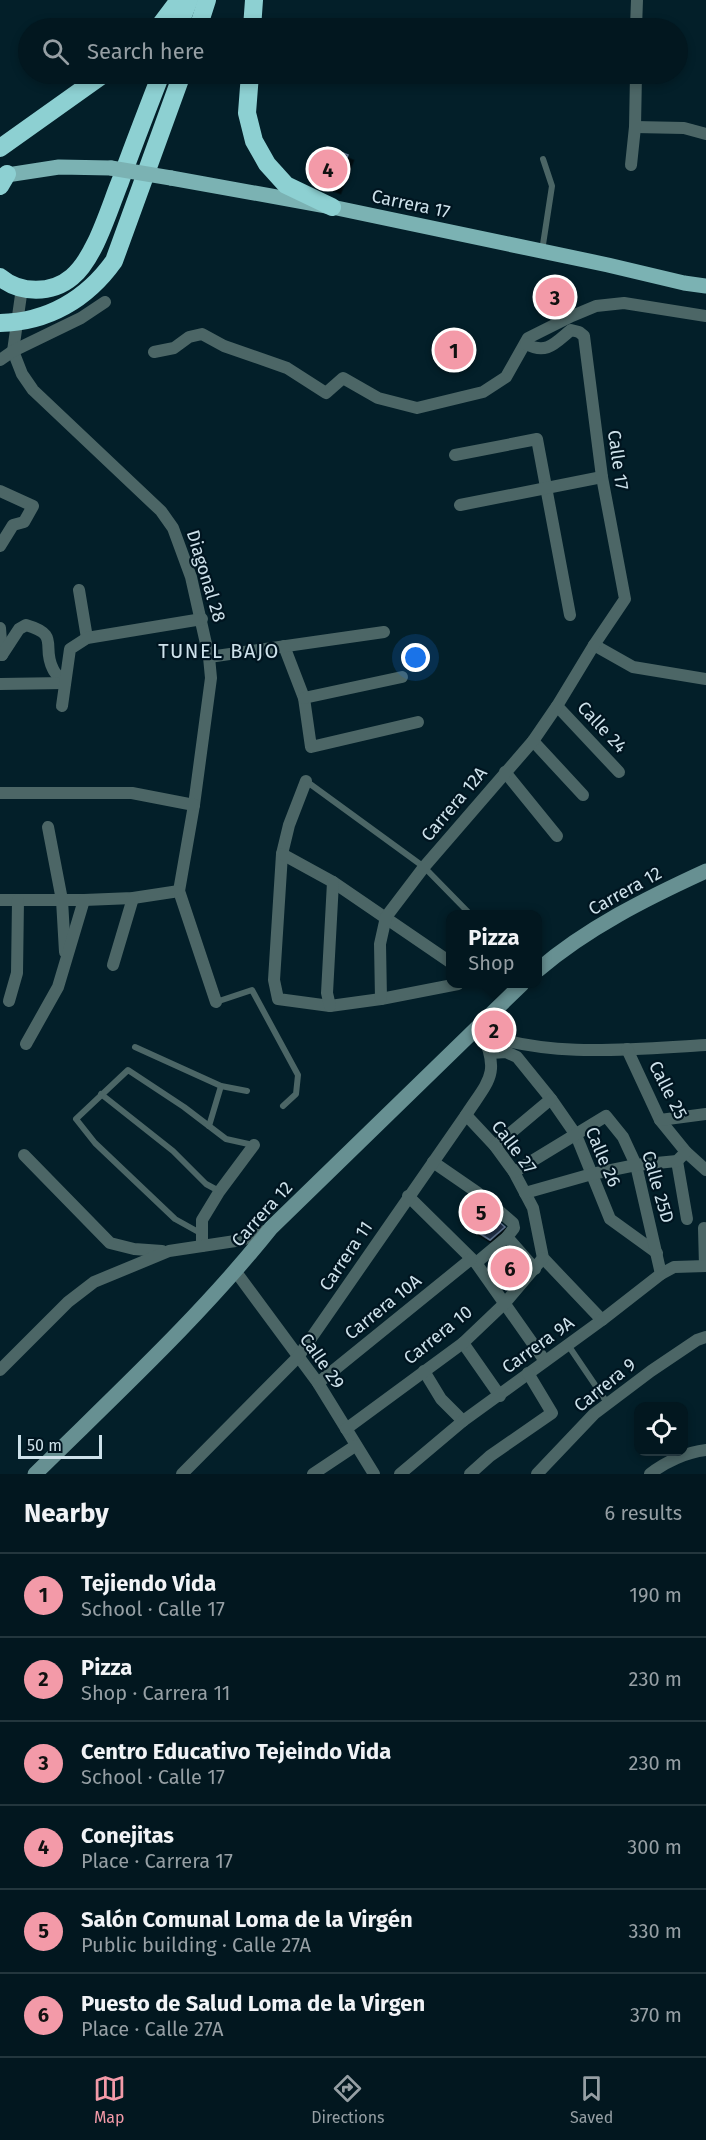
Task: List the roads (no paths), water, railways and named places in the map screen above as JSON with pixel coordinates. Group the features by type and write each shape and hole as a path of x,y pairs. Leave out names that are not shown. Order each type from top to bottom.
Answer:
{"highway":[{"path":"166,18 179,0"},
{"path":"182,18 189,0"},
{"path":"201,18 207,0"},
{"path":"253,18 254,0"},
{"path":"0,148 90,84"},
{"path":"0,277 22,288 37,290 56,286 73,276 84,263 100,233 157,84"},
{"path":"8,323 47,315 71,304 91,288 114,261 178,84"},
{"path":"248,84 247,113 254,141 267,164 286,185 332,207"}],"main road":[{"name":"Carrera 17","path":"2,178 59,167 111,168 332,207 706,286"}],"street":[{"path":"636,18 637,0"},
{"path":"631,165 636,84"},
{"path":"635,127 684,128 706,134"},
{"path":"13,351 8,323 22,288"},
{"path":"0,360 13,351 81,318 105,302"},
{"path":"154,352 174,348 189,337 202,334 224,346 287,368 326,393 343,378 378,398 417,408 483,392 506,378 528,338 572,316 603,305 624,303 706,316"},
{"name":"Calle 17","path":"526,344 535,348 547,348 571,330 584,336 602,477 626,599 594,645"},
{"name":"Diagonal 28","path":"13,351 22,374 33,390 161,511 173,528 191,577 202,619 211,678 194,805 179,891 216,1002"},
{"path":"455,455 537,439 570,615"},
{"path":"460,506 602,477"},
{"path":"0,491 33,506 24,522 13,525 0,546"},
{"path":"78,590 87,638"},
{"path":"62,706 70,649 87,638 202,619"},
{"path":"1,655 19,629 26,625 42,629 47,636 52,668 65,683"},
{"path":"0,628 1,655"},
{"path":"209,657 384,632"},
{"path":"594,645 633,667 706,679"},
{"name":"Carrera 12A","path":"381,999 380,944 386,917 424,867 532,741 557,706 594,645"},
{"path":"284,646 304,698 311,747 418,722"},
{"path":"304,698 402,676"},
{"path":"0,684 65,683"},
{"name":"Calle 24","path":"557,706 620,772"},
{"path":"532,741 583,795"},
{"path":"505,772 557,836"},
{"path":"306,781 289,825 282,854 274,980 278,999 330,1006 446,986"},
{"path":"0,793 132,793 194,805"},
{"path":"48,827 62,900 66,962"},
{"path":"282,854 333,882 446,959"},
{"name":"Carrera 12","path":"542,966 624,911 706,871"},
{"path":"330,1006 327,993 333,882"},
{"path":"0,900 84,900 179,891"},
{"path":"113,965 133,897"},
{"path":"9,1001 16,973 18,900"},
{"path":"26,1044 58,987 84,900"},
{"path":"542,958 557,954"},
{"name":"Carrera 12","path":"35,1474 166,1345 236,1272 271,1228 478,1031 518,988"},
{"path":"478,1031 522,1044 551,1048 627,1049 706,1045"},
{"path":"478,1031 492,1053"},
{"name":"Calle 25","path":"627,1049 660,1120 682,1157 706,1170"},
{"name":"Calle 26","path":"492,1053 506,1052 517,1057 576,1135 610,1220 657,1253"},
{"name":"Carrera 11","path":"182,1474 298,1357 491,1077 492,1053"},
{"path":"495,1146 551,1099"},
{"path":"660,1120 706,1114"},
{"name":"Calle 27","path":"466,1115 495,1146 514,1172 533,1208 539,1264"},
{"name":"Calle 25D","path":"576,1135 606,1116 623,1137 636,1165 661,1274"},
{"path":"514,1172 576,1135"},
{"path":"202,1240 202,1220 219,1192 254,1145"},
{"path":"24,1155 110,1243 134,1249 169,1251"},
{"path":"525,1193 592,1174 682,1157 687,1219"},
{"path":"433,1162 478,1193 513,1224 514,1228 507,1237 602,1320"},
{"path":"408,1196 474,1261 545,1361"},
{"path":"0,1370 68,1302 94,1282 202,1240 242,1240 271,1228"},
{"path":"704,1228 706,1266"},
{"name":"Carrera 10A","path":"318,1383 507,1237"},
{"name":"Carrera 10","path":"346,1429 463,1342 505,1303 539,1264"},
{"name":"Carrera 9A","path":"400,1474 463,1422 661,1274 674,1267 706,1266"},
{"name":"Calle 29","path":"236,1272 318,1383 374,1474"},
{"name":"Carrera 9","path":"537,1474 594,1414 688,1346 706,1337"},
{"path":"463,1342 500,1395"},
{"path":"424,1371 441,1400 463,1422"},
{"path":"470,1474 490,1456 552,1413 528,1373"},
{"path":"313,1474 355,1446"},
{"path":"650,1474 661,1465 706,1450"}],"lane":[{"path":"542,252 552,186 543,159"},
{"path":"306,781 424,867 465,910"},
{"path":"216,1002 252,990 298,1075 296,1094 283,1106"},
{"path":"135,1047 221,1086 247,1091"},
{"path":"202,1240 175,1219 95,1143 76,1119 128,1070 226,1139 254,1145"},
{"path":"209,1126 221,1086"},
{"path":"101,1094 173,1151 206,1184 219,1192"},
{"path":"568,1345 608,1404"}],"place":[{"name":"Conejitas","path":"328,169"},
{"name":"Centro Educativo Tejeindo Vida","path":"555,297"},
{"name":"Tejiendo Vida","path":"454,350"},
{"name":"Pizza","path":"494,1030"},
{"name":"Salón Comunal Loma de la Virgén","path":"481,1212"},
{"name":"Puesto de Salud Loma de la Virgen","path":"510,1268"}],"district":[{"name":"TUNEL BAJO","path":"219,651"}]}
